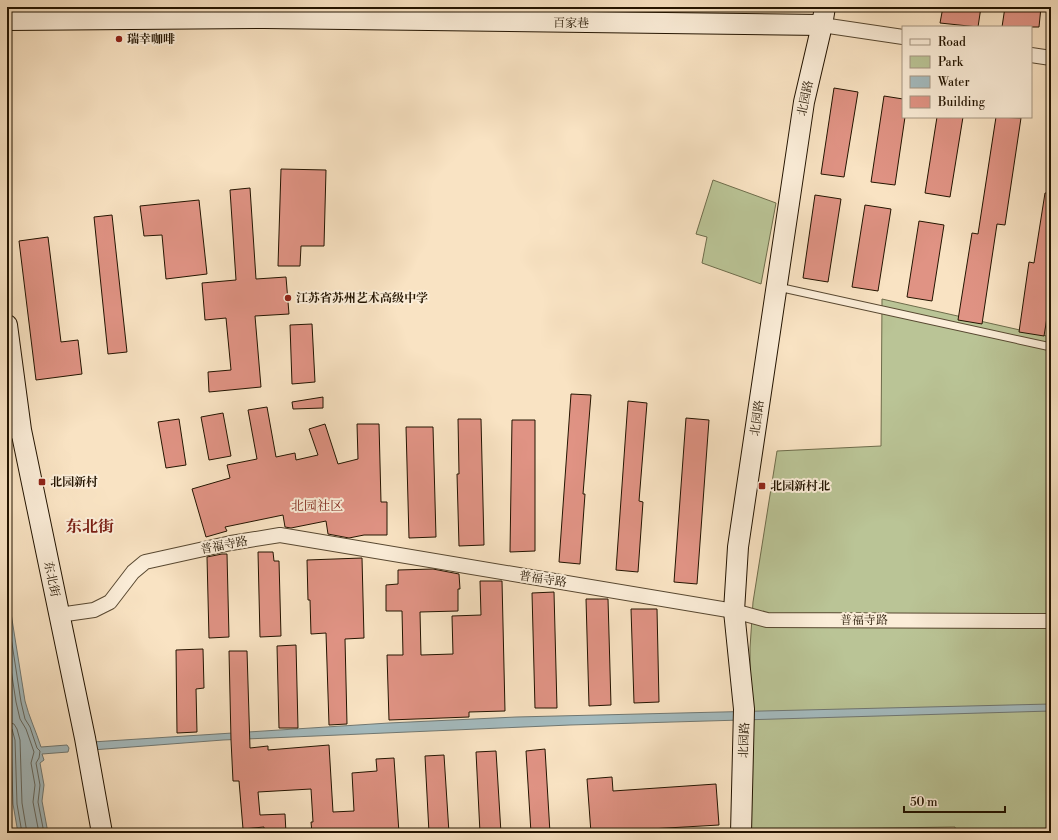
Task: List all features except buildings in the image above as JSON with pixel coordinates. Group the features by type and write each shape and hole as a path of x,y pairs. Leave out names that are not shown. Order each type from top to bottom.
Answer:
{"street":[{"name":"百家巷","path":"7,20 234,13 824,16"},
{"path":"824,16 902,37"},
{"name":"北园路","path":"741,833 745,716 734,611 740,530 804,102 824,16"},
{"path":"1032,56 1051,58"},
{"name":"东北街","path":"7,325 14,431 59,615 86,738 102,833"},
{"name":"普福寺路","path":"59,615 94,610 110,602 133,572 145,562 231,543 280,535 734,611 767,620 1051,621"}],"lane":[{"path":"776,287 1051,347"}],"green space":[{"path":"713,180 776,203 761,284 702,263 707,237 696,234"},
{"path":"882,299 1051,337 1051,833 956,833 955,827 751,830 750,648 753,602 777,451 881,446"}],"water":[{"path":"7,588 25,701 41,747 67,745 69,748 68,752 42,754 44,760 40,763 44,785 42,801 48,833 18,833 13,804 11,741 7,720"},
{"path":"1051,704 1051,711 570,725 223,740 92,750 92,742 389,723 516,717"}],"place":[{"name":"瑞幸咖啡","path":"119,39"},
{"name":"江苏省苏州艺术高级中学","path":"288,298"},
{"name":"北园新村","path":"42,482"},
{"name":"北园新村北","path":"762,486"}],"district":[{"name":"北园社区","path":"317,505"},
{"name":"东北街","path":"90,526"}]}
